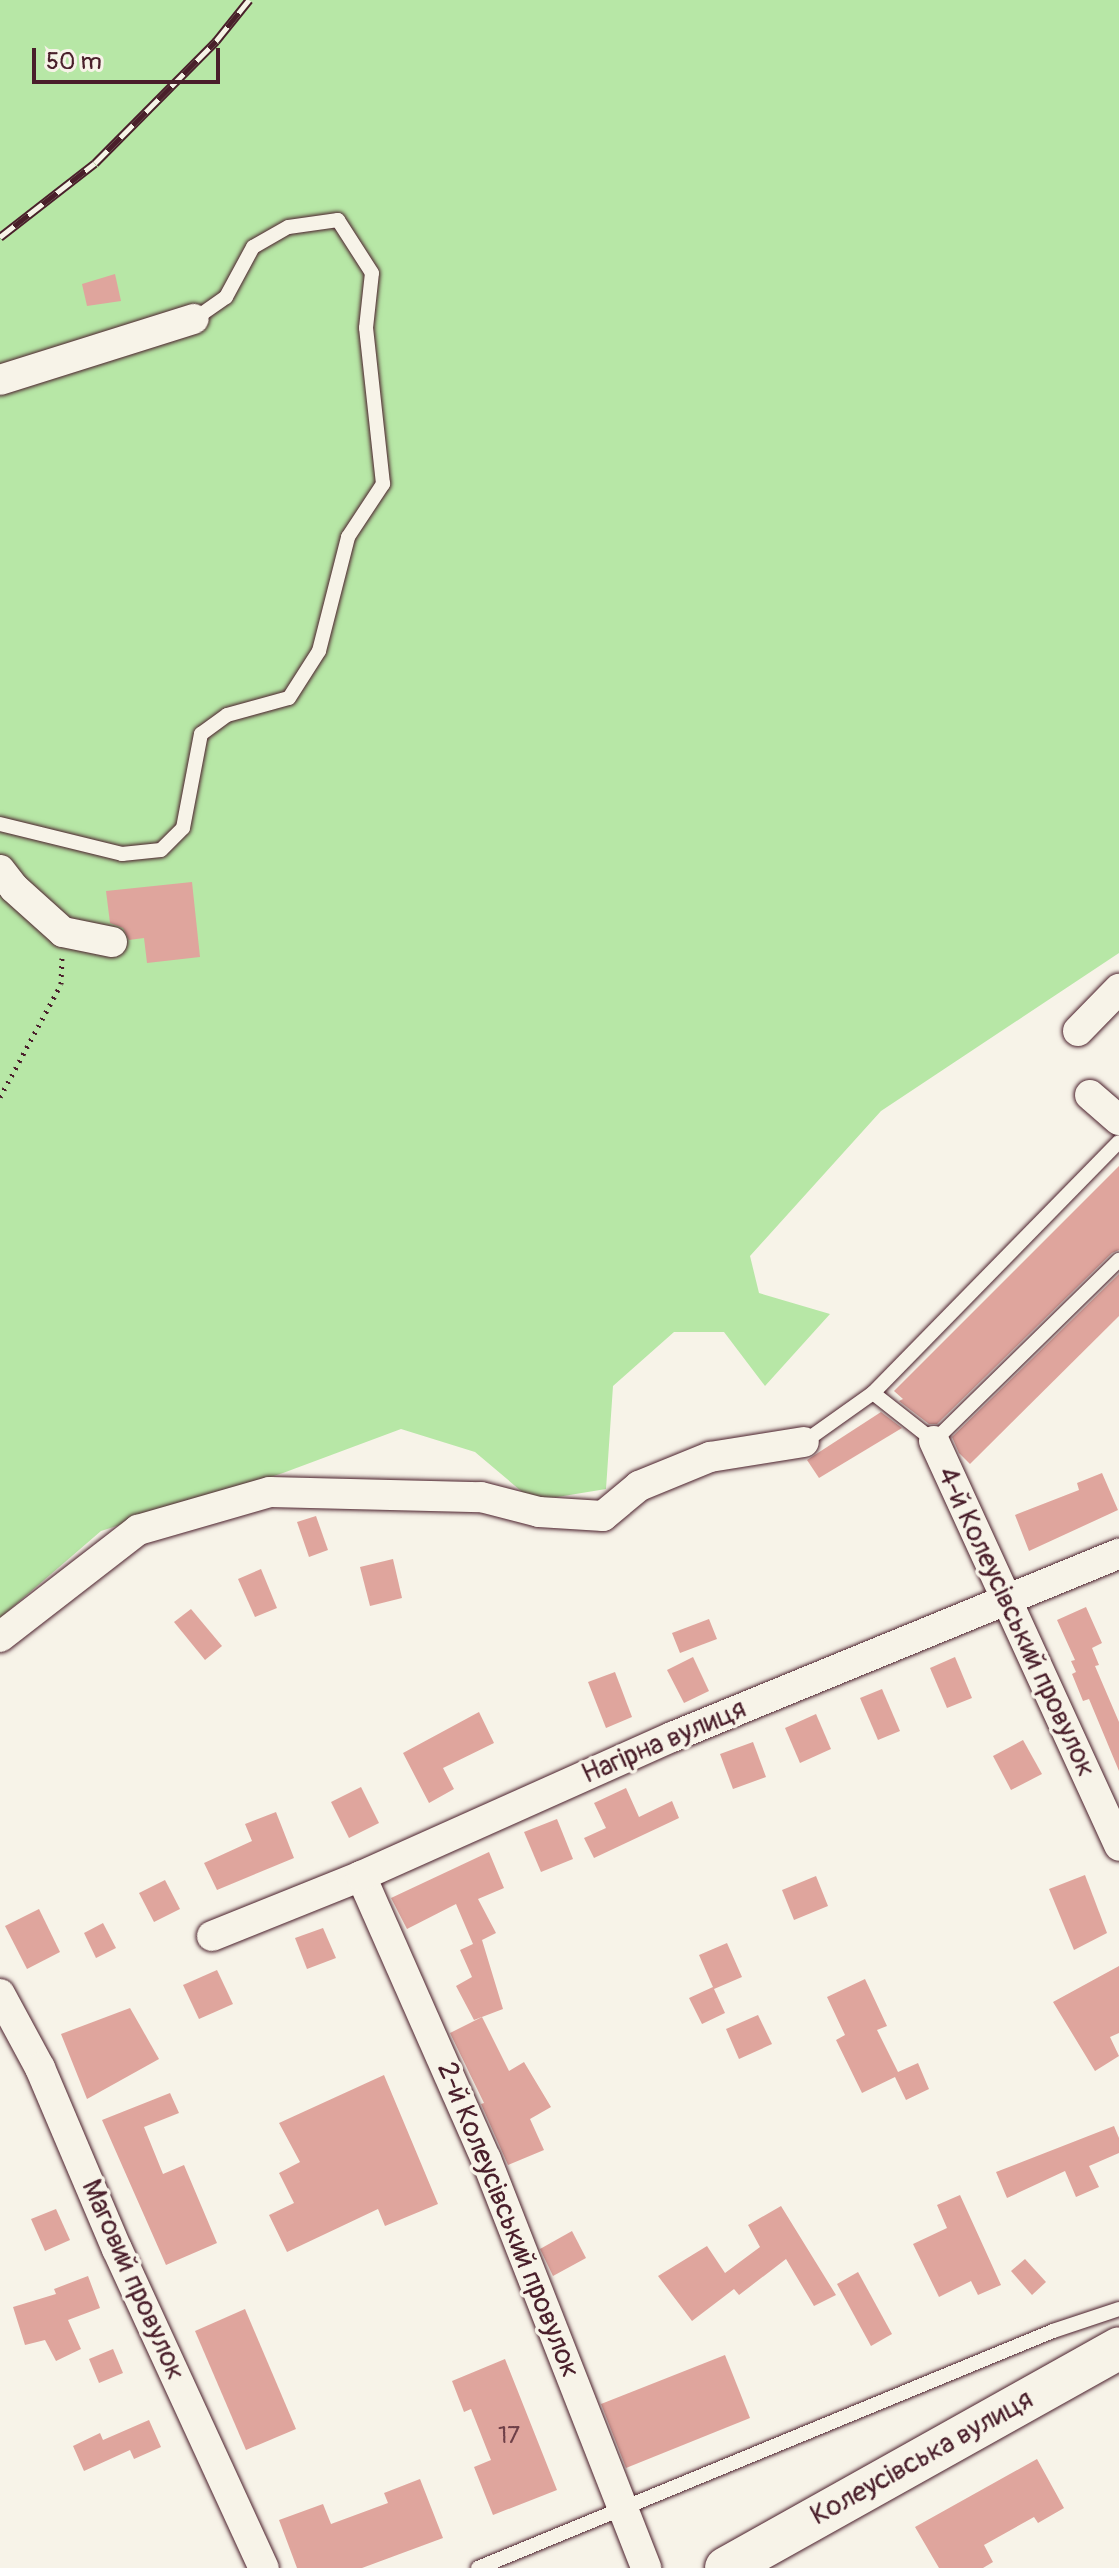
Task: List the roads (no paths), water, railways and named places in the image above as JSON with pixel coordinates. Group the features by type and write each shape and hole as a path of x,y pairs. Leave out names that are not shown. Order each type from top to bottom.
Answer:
{"street":[{"path":"0,380 194,319"},
{"path":"0,870 14,888 63,932 112,942"},
{"path":"1078,1031 1119,989"},
{"path":"1090,1095 1119,1120"},
{"name":"4-й Колеусівський провулок","path":"934,1441 1119,1846"},
{"path":"0,1637 138,1530 270,1492 481,1497 539,1512 603,1516 639,1486 710,1457 804,1442"},
{"name":"Нагірна вулиця","path":"212,1936 361,1876 672,1737 1119,1554"},
{"name":"2-й Колеусівський провулок","path":"361,1876 486,2159 626,2509 646,2568"},
{"name":"Маговий провулок","path":"2,2005 40,2068 117,2249 264,2568"},
{"name":"Колеусівська вулиця","path":"726,2568 1119,2348"}],"lane":[{"path":"0,824 122,854 161,850 183,828 201,734 227,715 289,698 319,651 348,537 383,484 366,328 372,273 338,220 288,227 253,247 226,297 194,319"},
{"path":"804,1442 873,1393 1119,1142"},
{"path":"873,1393 934,1441 1119,1260"},
{"path":"478,2568 1053,2331 1119,2309"}],"railway":[{"path":"0,237 95,163 216,41 249,0"}]}
